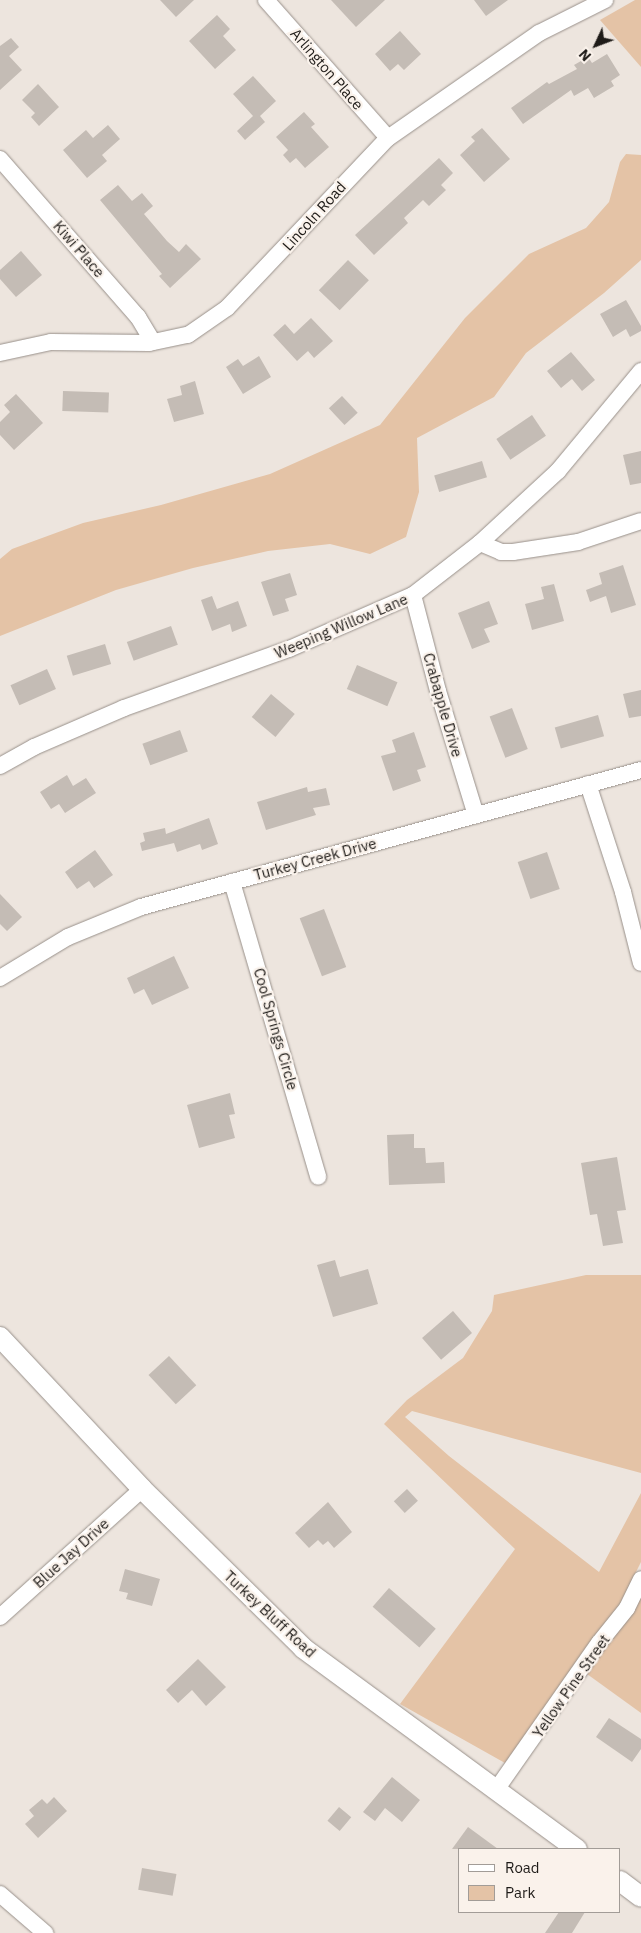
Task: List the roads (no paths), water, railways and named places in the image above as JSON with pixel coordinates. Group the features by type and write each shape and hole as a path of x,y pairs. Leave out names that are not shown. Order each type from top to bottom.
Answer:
{"street":[{"name":"Arlington Place","path":"266,0 388,138"},
{"name":"Lincoln Road","path":"0,353 50,342 153,342 188,335 227,308 388,138 539,33 605,0"},
{"name":"Kiwi Place","path":"0,159 138,317 153,342"},
{"name":"Weeping Willow Lane","path":"0,766 34,747 124,708 289,649 413,595 480,543 558,471 641,371"},
{"path":"480,543 501,552 513,552 578,542 641,521"},
{"name":"Crabapple Drive","path":"413,595 438,691 476,815"},
{"name":"Turkey Creek Drive","path":"0,978 68,937 141,907 641,770"},
{"path":"588,784 623,892 641,963"},
{"name":"Cool Springs Circle","path":"232,882 318,1177"},
{"name":"Turkey Bluff Road","path":"0,1337 142,1489 304,1648 576,1848"},
{"name":"Blue Jay Drive","path":"0,1617 142,1489"},
{"name":"Yellow Pine Street","path":"496,1790 599,1643 627,1608 641,1579"},
{"path":"621,1882 641,1896"},
{"path":"0,1894 44,1933"}]}
